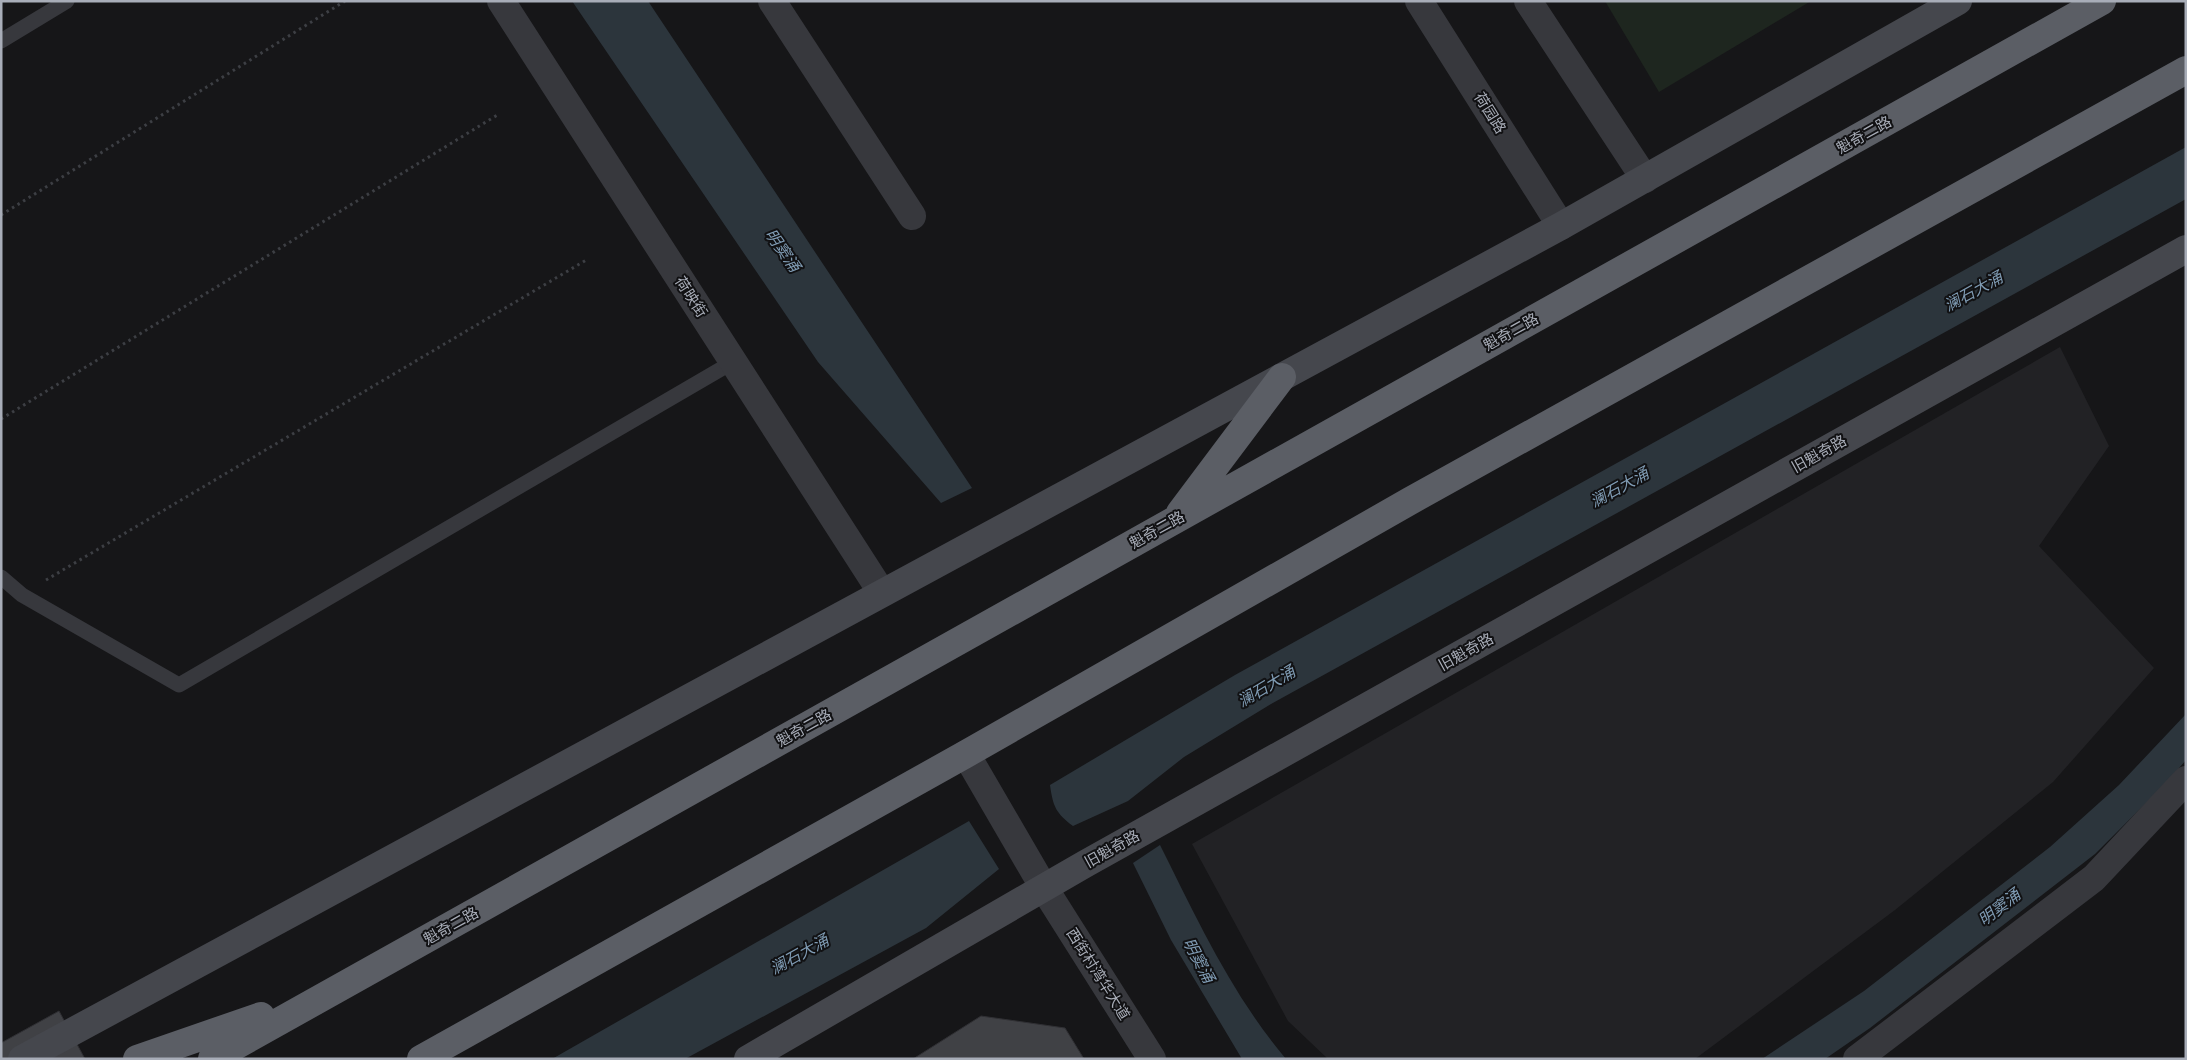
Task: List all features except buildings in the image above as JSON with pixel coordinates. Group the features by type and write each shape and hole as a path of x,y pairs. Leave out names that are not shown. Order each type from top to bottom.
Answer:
{"highway":[{"name":"魁奇二路","path":"212,1059 2102,1"},
{"path":"421,1059 966,754 1410,501 2186,70"},
{"path":"1174,521 1282,377"},
{"path":"137,1059 240,1024 364,974"}],"main road":[{"path":"22,1059 1561,226 1958,1"},
{"name":"旧魁奇路","path":"748,1059 1044,888 2186,249"}],"street":[{"name":"荷映街","path":"501,1 882,593"},
{"path":"772,1 912,216"},
{"name":"荷园路","path":"1419,1 1561,226"},
{"path":"1528,1 1645,179"},
{"name":"西街村湾华大道","path":"966,754 1044,888 1152,1059"},
{"path":"1857,1059 2094,878 2186,780"}],"lane":[{"path":"1,41 67,1"},
{"path":"1,577 22,595 179,685 733,362"}],"path":[{"path":"1,215 344,1"},
{"path":"1,419 499,114"},
{"path":"22,595 588,260"}],"shaded area":[{"path":"1605,1 1811,1 1659,92"},
{"path":"2060,347 2109,446 2039,546 2154,668 2053,782 1895,910 1695,1059 1328,1059 1288,1021 1192,844"}],"water":[{"name":"明窦涌","path":"572,1 648,1 972,488 941,503 818,362"},
{"name":"澜石大涌","path":"2186,147 2186,199 1271,704 1184,757 1128,801 1073,826 1056,809 1050,785 1235,675"},
{"name":"明窦涌","path":"2186,714 2186,760 2166,783 2095,854 1870,1028 1825,1059 1762,1059 1864,991 2050,847 2119,785"},
{"name":"澜石大涌","path":"969,821 999,869 926,928 685,1059 552,1059"},
{"name":"明窦涌","path":"1160,845 1232,983 1286,1059 1242,1059 1171,940 1133,863"}]}
